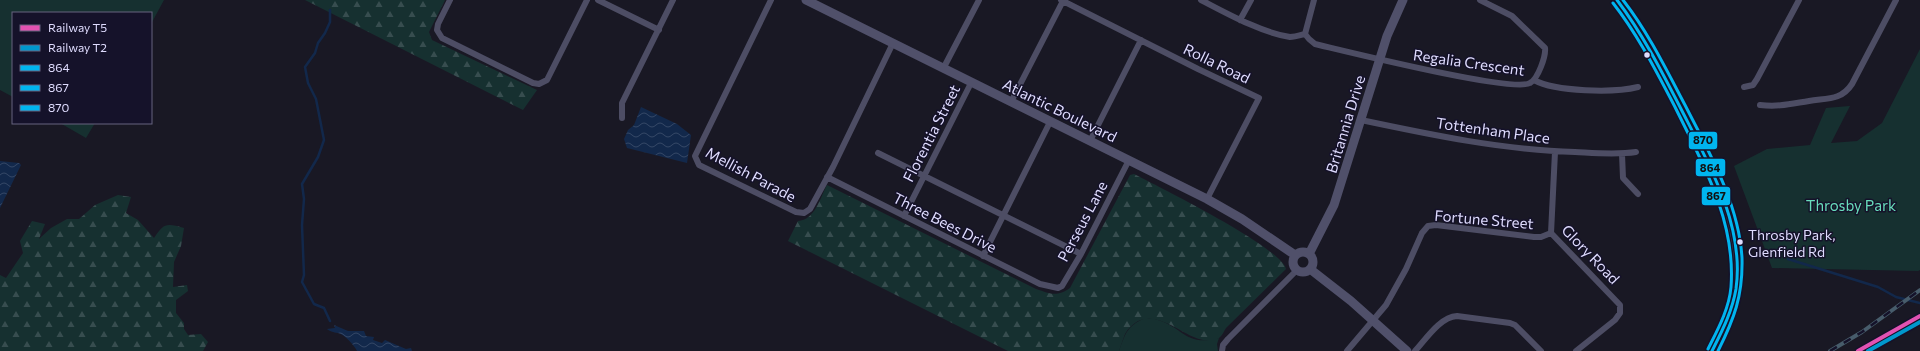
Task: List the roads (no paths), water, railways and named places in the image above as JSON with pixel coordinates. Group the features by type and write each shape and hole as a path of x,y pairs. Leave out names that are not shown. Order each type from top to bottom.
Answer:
{"street":[{"path":"450,0 438,24 437,30 442,38 533,83 539,84 547,80 586,0"},
{"path":"598,0 659,30"},
{"path":"622,118 622,103 674,0"},
{"name":"Mellish Parade","path":"771,0 695,156 695,161 699,165 796,212 804,213 810,209 893,43"},
{"name":"Atlantic Boulevard","path":"806,0 1207,199 1242,219 1295,256"},
{"path":"943,69 980,0"},
{"path":"1011,102 1062,0"},
{"name":"Rolla Road","path":"1062,0 1198,69 1259,98 1207,199"},
{"path":"1202,0 1240,20 1292,37 1305,34 1314,0"},
{"path":"1240,20 1251,0"},
{"name":"Britannia Drive","path":"1309,254 1334,205 1387,36 1403,0"},
{"name":"Regalia Crescent","path":"1305,34 1315,44 1431,71 1496,82 1524,85 1530,84 1534,80 1544,60 1545,48 1512,16 1480,0"},
{"path":"1617,0 1642,36 1671,88 1707,157 1728,212 1737,247 1737,281 1729,319 1712,351"},
{"path":"1744,87 1753,85 1757,79 1799,0"},
{"path":"1760,105 1791,106 1808,101 1831,99 1843,94 1852,84 1896,0"},
{"path":"1090,142 1141,40"},
{"path":"1534,80 1553,88 1619,90 1638,87"},
{"name":"Florentia Street","path":"904,216 971,83"},
{"name":"Tottenham Place","path":"1361,120 1474,142 1555,152 1622,154 1636,152"},
{"path":"982,256 1050,122"},
{"name":"Glory Road","path":"1555,152 1551,233 1620,305 1620,313 1615,320 1576,351"},
{"path":"878,153 1081,254"},
{"path":"1622,154 1623,178 1638,194"},
{"name":"Perseus Lane","path":"1053,287 1062,286 1081,254 1129,160"},
{"name":"Three Bees Drive","path":"827,177 982,256 1040,284 1053,287"},
{"name":"Fortune Street","path":"1374,320 1386,305 1422,233 1428,226 1436,225 1534,238 1542,237 1551,233"},
{"path":"1302,252 1309,254 1313,261 1310,269 1304,272 1297,270 1293,263 1295,256 1302,252"},
{"path":"1310,269 1324,278 1374,320 1407,351"},
{"path":"1222,351 1223,345 1228,339 1297,270"},
{"path":"1415,351 1449,316 1457,316 1515,325 1541,351"},
{"path":"1347,351 1374,320"}],"water":[{"path":"641,107 677,124 691,135 687,163 627,148 624,139 628,130 634,125"},
{"path":"0,161 19,163 21,165 0,208"},
{"path":"334,325 348,331 364,331 366,336 374,337 373,340 382,343 385,340 406,349 411,348 412,351 357,351 352,343 344,336 327,329 335,328"}],"waterway":[{"path":"330,10 330,22 318,43 315,53 305,67 308,83 316,99 324,140 318,157 302,184 304,199 302,225 304,275 302,282 314,304 324,308 330,321"},
{"path":"1788,259 1878,287 1896,297 1920,303"}],"railway":[{"path":"1830,351 1862,332 1920,290"}],"rail line":[{"name":"T5","path":"1858,351 1920,316"},
{"name":"T2","path":"1868,351 1920,322"}],"place":[{"name":"Throsby Park, Glenfield Rd","path":"1740,242"}],"park label":[{"name":"Throsby Park","path":"1851,205"}]}
